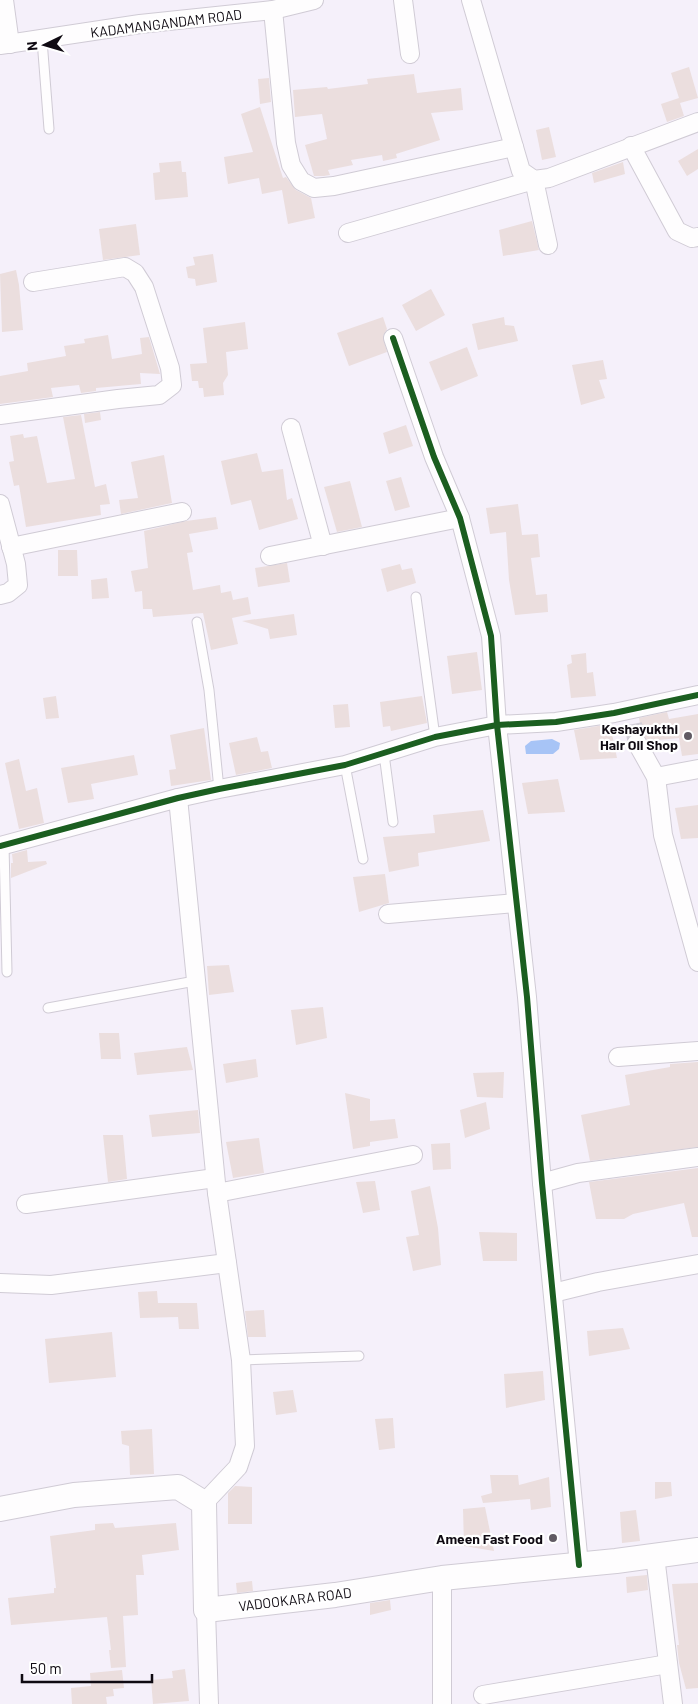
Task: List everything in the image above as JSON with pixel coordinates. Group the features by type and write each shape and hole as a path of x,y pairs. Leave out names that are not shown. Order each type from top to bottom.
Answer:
{"main road":[{"path":"0,1509 74,1495 178,1487 204,1504 206,1610"},
{"name":"VADOOKARA ROAD","path":"206,1610 334,1595 442,1578 579,1565 698,1550"}],"street":[{"path":"4,0 5,45"},
{"path":"314,0 273,10 286,143 291,165 301,181 314,188 334,186 514,147"},
{"path":"402,0 410,54"},
{"path":"471,0 521,171 534,180 548,245"},
{"name":"KADAMANGANDAM ROAD","path":"5,45 140,24 273,10"},
{"path":"348,233 534,180 549,178 698,122"},
{"path":"631,146 677,231 692,238 698,237"},
{"path":"0,415 160,395 172,385 170,368 144,287 136,273 124,268 33,282"},
{"path":"393,338 434,457 460,518 491,636 497,726 527,997 542,1183 579,1565"},
{"path":"291,428 323,546"},
{"path":"0,504 16,564 18,585 8,593 0,595"},
{"path":"11,547 182,512"},
{"path":"270,556 460,518"},
{"path":"2,845 218,788 345,765 435,737 497,726 634,717 698,695"},
{"path":"637,743 656,777 663,834 698,962"},
{"path":"656,777 698,769"},
{"path":"178,798 216,1186 241,1360 245,1446 238,1467 204,1504"},
{"path":"388,914 516,903"},
{"path":"618,1057 698,1051"},
{"path":"26,1204 216,1186 413,1154"},
{"path":"542,1183 578,1173 698,1157"},
{"path":"0,1283 51,1285 227,1263"},
{"path":"553,1293 598,1282 698,1264"},
{"path":"655,1556 673,1704"},
{"path":"442,1578 442,1704"},
{"path":"206,1610 209,1704"},
{"path":"483,1695 668,1664"}],"lane":[{"path":"42,40 49,129"},
{"path":"416,597 435,737"},
{"path":"197,622 209,690 218,788"},
{"path":"384,754 393,822"},
{"path":"345,765 363,859"},
{"path":"2,845 7,972"},
{"path":"48,1008 195,981"},
{"path":"241,1360 359,1356"}],"water":[{"path":"552,739 560,743 559,749 553,754 526,754 525,746 531,741"}],"building":[{"path":"689,67 698,98 680,103 684,116 667,122 661,104 679,98 671,73"},
{"path":"414,74 417,93 461,88 463,110 431,113 440,140 396,154 397,158 383,161 382,155 351,160 353,165 328,170 330,175 314,176 305,145 327,139 322,114 295,117 293,90 327,87 328,89 368,84 367,79"},
{"path":"269,78 271,102 260,104 258,79"},
{"path":"260,107 283,178 286,177 296,190 311,198 315,218 288,224 282,190 262,194 259,178 228,184 224,157 253,152 241,114"},
{"path":"549,127 556,157 542,160 536,130"},
{"path":"698,149 698,169 687,176 678,161"},
{"path":"181,161 182,172 186,172 188,197 155,200 153,173 160,172 159,163"},
{"path":"623,162 625,174 594,183 592,173"},
{"path":"532,221 539,250 503,256 499,230"},
{"path":"136,224 140,255 103,260 99,229"},
{"path":"213,254 217,282 196,286 195,279 188,278 186,267 195,265 193,257"},
{"path":"16,270 23,330 2,332 0,274"},
{"path":"431,289 445,315 416,331 402,305"},
{"path":"383,317 387,329 383,336 387,352 349,366 337,333"},
{"path":"504,317 505,325 514,326 518,341 478,350 472,324"},
{"path":"245,322 248,349 226,352 228,375 223,383 224,395 204,397 203,388 199,388 198,381 192,381 190,364 207,363 203,328"},
{"path":"108,335 112,359 142,354 140,338 149,337 160,374 140,373 141,384 96,388 96,391 81,393 79,385 51,388 53,397 0,404 0,376 28,371 27,363 66,356 64,346 85,343 84,339"},
{"path":"467,347 478,376 441,391 429,362"},
{"path":"603,360 607,379 599,380 605,398 581,405 572,365"},
{"path":"100,412 101,420 85,423 84,414"},
{"path":"81,415 95,487 106,484 110,504 100,505 101,515 26,527 19,485 14,486 9,462 14,461 10,436 23,434 24,438 37,436 47,483 75,479 63,417"},
{"path":"406,425 413,446 389,454 383,433"},
{"path":"257,453 262,472 283,469 287,500 292,498 298,519 259,530 251,500 231,505 221,461"},
{"path":"164,455 172,503 121,514 119,500 138,498 131,462"},
{"path":"401,477 410,507 395,511 386,481"},
{"path":"350,481 362,527 337,532 324,487"},
{"path":"518,504 522,535 538,534 540,557 531,558 536,595 547,594 548,612 515,615 509,580 506,532 490,534 486,508"},
{"path":"216,517 218,529 189,534 193,552 187,553 193,590 220,585 221,593 231,591 233,600 248,597 251,614 232,618 238,644 211,650 203,613 153,617 152,609 143,609 142,591 135,592 131,571 148,568 144,531 186,521"},
{"path":"58,550 77,550 78,576 58,576"},
{"path":"287,563 290,582 258,587 255,568"},
{"path":"400,564 402,570 412,568 416,583 387,592 381,569"},
{"path":"107,578 109,598 92,599 91,580"},
{"path":"294,614 297,635 270,639 268,629 242,621"},
{"path":"477,652 482,690 452,694 447,656"},
{"path":"586,653 587,673 593,672 596,696 571,698 567,665 572,663 571,655"},
{"path":"56,696 59,718 46,719 43,698"},
{"path":"422,696 427,723 391,731 390,726 383,727 380,702"},
{"path":"348,704 350,727 335,728 333,705"},
{"path":"667,712 669,719 698,714 698,754 682,756 679,738 648,741 642,734 639,718"},
{"path":"610,724 617,758 580,760 574,730"},
{"path":"204,728 211,780 171,786 169,770 176,769 170,735"},
{"path":"257,737 261,752 268,751 272,768 236,775 229,743"},
{"path":"134,755 138,775 91,784 94,799 68,803 61,768"},
{"path":"19,759 26,791 37,788 44,823 19,829 5,763"},
{"path":"558,779 565,812 528,814 522,783"},
{"path":"698,805 698,838 681,839 675,808"},
{"path":"483,810 490,841 418,853 419,866 389,872 383,837 435,833 433,815"},
{"path":"27,850 28,862 46,861 47,864 11,878 12,854"},
{"path":"385,874 389,903 359,912 353,877"},
{"path":"229,965 234,992 209,995 207,966"},
{"path":"323,1007 327,1038 296,1045 291,1010"},
{"path":"99,1033 119,1033 121,1059 101,1059"},
{"path":"187,1047 193,1070 137,1075 134,1053"},
{"path":"256,1059 258,1077 226,1083 223,1064"},
{"path":"698,1062 698,1147 590,1161 581,1115 630,1105 625,1075 670,1067 670,1064"},
{"path":"504,1072 503,1098 477,1097 473,1073"},
{"path":"345,1093 370,1099 370,1121 395,1119 398,1138 370,1142 370,1146 353,1149"},
{"path":"486,1102 490,1129 465,1138 460,1110"},
{"path":"198,1110 200,1133 152,1137 149,1115"},
{"path":"103,1135 123,1135 127,1179 108,1182"},
{"path":"259,1138 264,1173 233,1178 226,1142"},
{"path":"450,1143 451,1169 433,1170 431,1144"},
{"path":"698,1168 698,1237 692,1237 684,1203 633,1214 624,1219 596,1219 589,1182"},
{"path":"375,1181 380,1210 363,1213 356,1182"},
{"path":"430,1186 438,1228 441,1265 413,1271 406,1237 419,1235 411,1191"},
{"path":"479,1232 517,1233 517,1261 483,1261"},
{"path":"157,1291 158,1303 197,1303 199,1329 179,1329 178,1317 140,1318 138,1292"},
{"path":"264,1310 266,1337 248,1337 245,1311"},
{"path":"623,1328 630,1349 589,1356 587,1331"},
{"path":"112,1332 116,1377 49,1383 45,1339"},
{"path":"543,1371 545,1400 506,1408 504,1374"},
{"path":"293,1390 297,1412 276,1415 273,1392"},
{"path":"393,1418 395,1448 379,1450 375,1419"},
{"path":"152,1429 154,1474 130,1475 129,1446 122,1444 121,1431"},
{"path":"490,1475 518,1475 519,1485 549,1477 551,1507 531,1510 530,1499 483,1503 481,1496 492,1493"},
{"path":"655,1482 671,1482 672,1496 655,1499"},
{"path":"235,1486 252,1487 252,1524 228,1524 228,1493"},
{"path":"485,1507 494,1551 464,1546 463,1509"},
{"path":"636,1510 640,1541 622,1543 620,1512"},
{"path":"113,1523 115,1528 176,1523 179,1550 142,1555 144,1575 136,1575 138,1615 123,1616 126,1667 111,1668 107,1617 11,1625 8,1598 54,1593 54,1588 56,1588 50,1536 95,1530 95,1524"},
{"path":"647,1575 648,1590 627,1593 626,1577"},
{"path":"252,1581 253,1591 237,1593 236,1583"},
{"path":"698,1583 698,1688 686,1689 679,1663 677,1645 679,1645 672,1584"},
{"path":"390,1600 391,1610 370,1615 370,1603"},
{"path":"185,1669 189,1701 153,1704 151,1680 173,1678 172,1671"},
{"path":"122,1670 124,1688 113,1689 114,1696 106,1697 107,1704 72,1704 71,1688 91,1686 90,1673"}],"tunnel":[{"path":"633,724 637,743"}],"cycle path":[{"path":"393,338 434,457 460,518 491,636 497,725 527,997 542,1183 579,1565"},
{"path":"0,846 178,798 345,765 435,737 497,725 556,722 614,713 698,695"}],"place":[{"name":"Keshayukthi Hair Oil Shop","path":"688,736"},
{"name":"Ameen Fast Food","path":"553,1538"}]}
